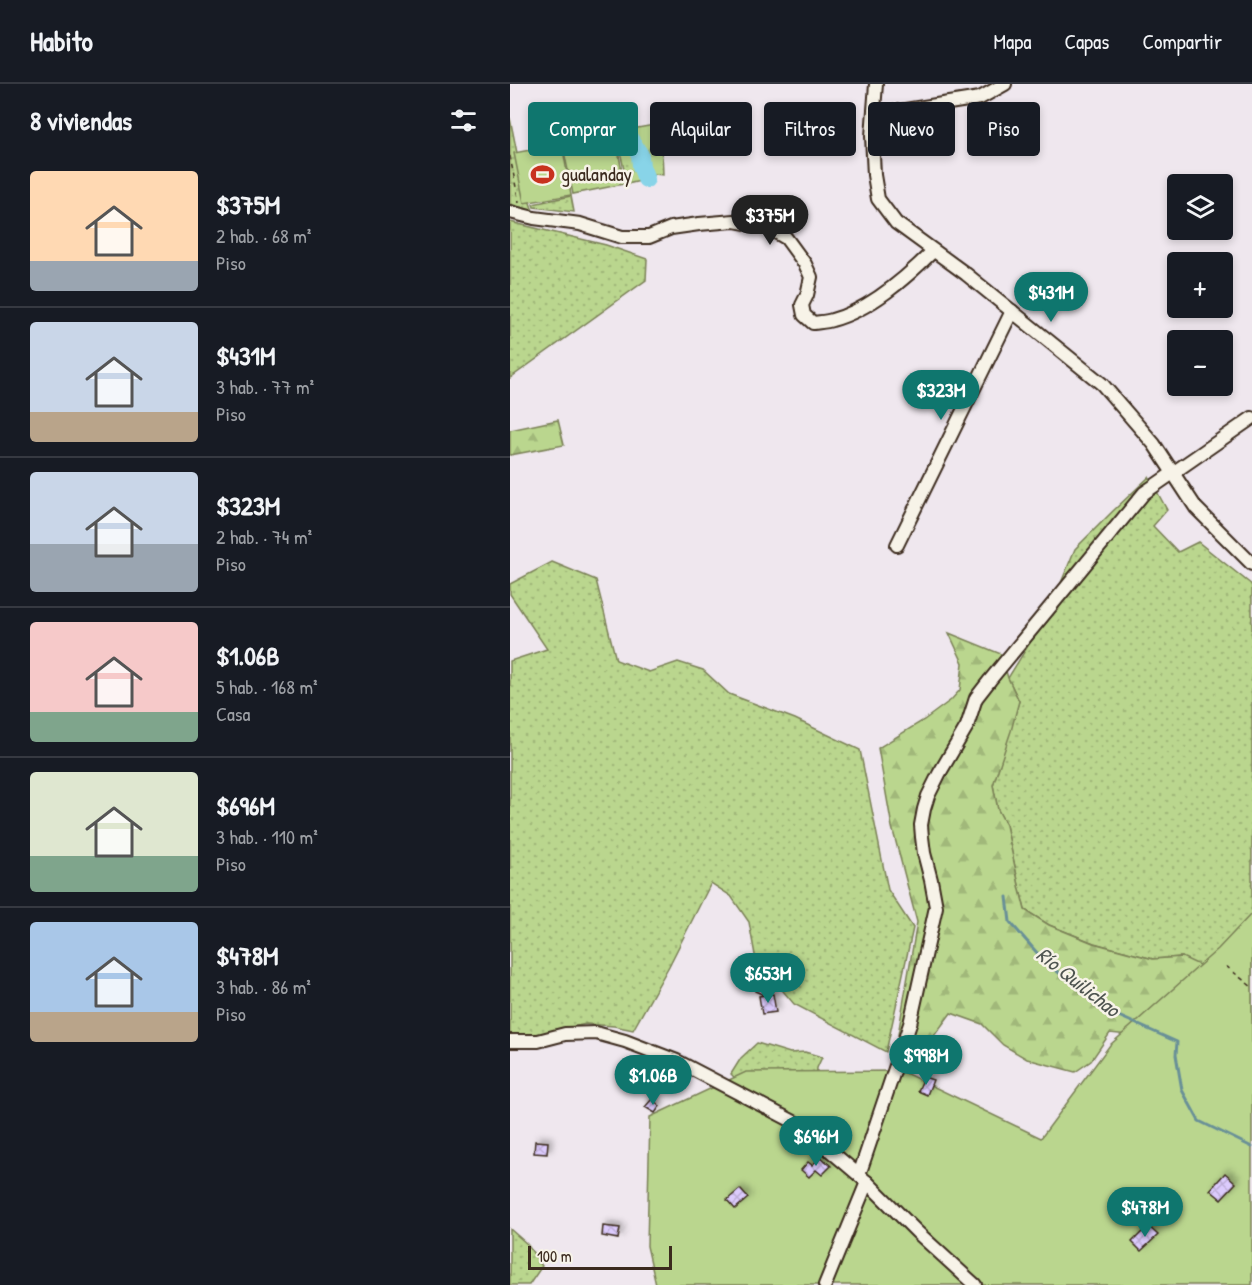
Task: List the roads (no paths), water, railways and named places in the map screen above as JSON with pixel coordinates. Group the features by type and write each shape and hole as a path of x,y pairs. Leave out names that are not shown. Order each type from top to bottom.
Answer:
{"street":[{"path":"955,102 980,98 1005,84"},
{"path":"874,102 875,86"},
{"path":"873,156 879,199 896,223 966,274 1101,384 1154,444 1196,508 1252,564"},
{"path":"514,208 534,218 580,224 622,237 649,237 671,228 734,221 767,227 786,238 805,264 810,276 807,295 802,304 804,315 813,323 831,320 869,303 891,288 933,250"},
{"path":"897,545 1012,311"},
{"path":"825,1285 863,1178 910,1024 936,907 921,837 921,825 928,796 967,726 976,698 1144,493 1252,418"},
{"path":"510,1041 538,1041 566,1034 596,1033 625,1041 677,1061 800,1125 863,1178 975,1285"}],"waterway":[{"name":"Río Quilichao","path":"638,152 646,179"},
{"name":"Río Quilichao","path":"1007,897 1010,922 1046,963 1114,1014 1177,1042 1176,1055 1182,1090 1199,1121 1252,1147"}],"place":[{"name":"gualanday","path":"543,174"}]}
